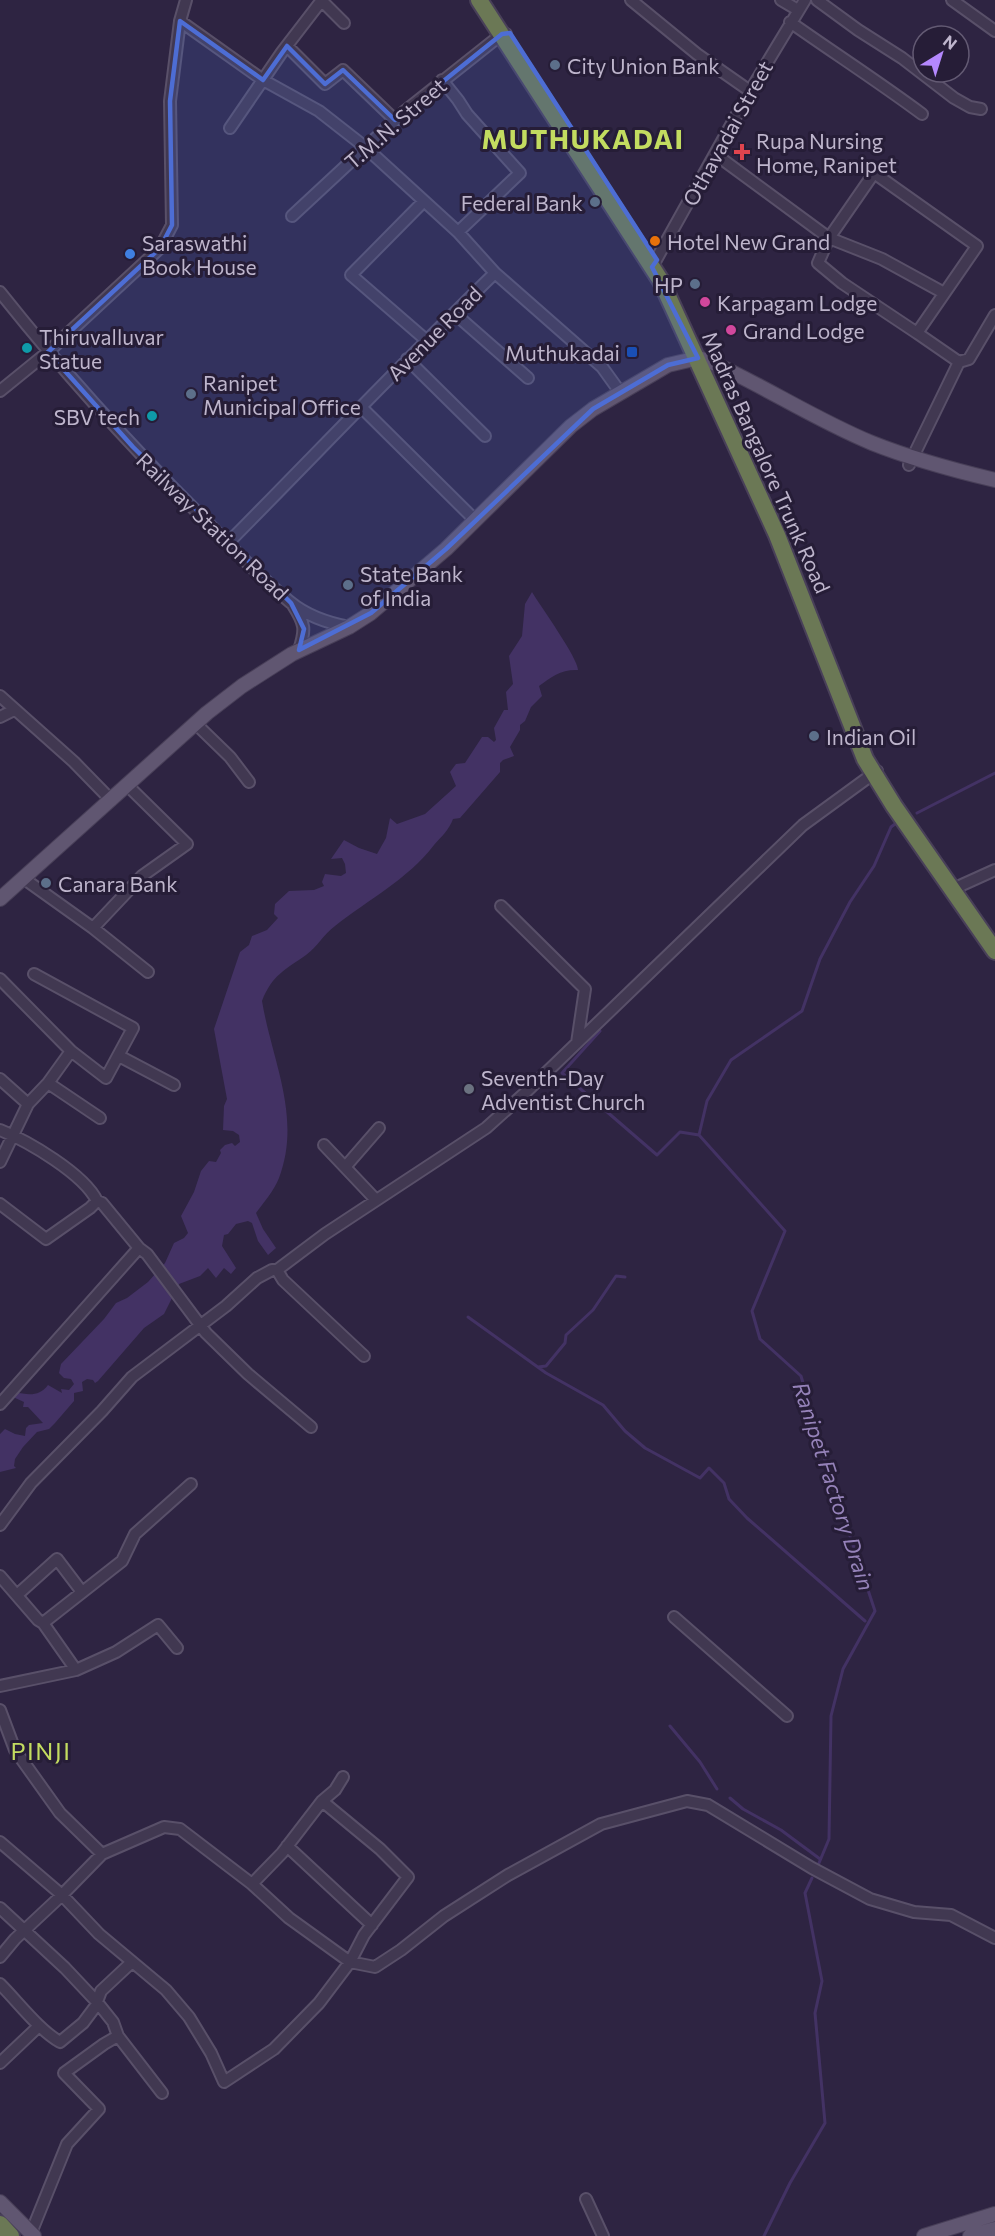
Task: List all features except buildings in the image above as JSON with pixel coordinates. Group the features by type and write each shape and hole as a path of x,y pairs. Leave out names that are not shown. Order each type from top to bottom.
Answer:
{"highway":[{"name":"Madras Bangalore Trunk Road","path":"479,0 506,34"},
{"name":"Madras Bangalore Trunk Road","path":"488,0 506,34 655,264 707,366 777,535 865,759 877,771 956,887 995,951"},
{"path":"956,887 995,939"},
{"path":"0,2224 12,2236"}],"main road":[{"path":"0,899 196,724 242,686 299,650 349,627 371,613 446,549 571,426 620,392 668,365 707,366 939,475 995,489"},
{"path":"910,462 995,480"},
{"path":"0,2202 32,2235"},
{"path":"924,2236 995,2214"},
{"path":"970,2236 995,2229"}],"street":[{"path":"0,391 48,352 160,248 172,225 170,100 180,21 186,0"},
{"path":"230,128 322,0 344,23"},
{"path":"631,0 697,54 750,91"},
{"path":"781,0 798,10"},
{"name":"Othavadai Street","path":"655,264 750,91 805,0"},
{"path":"817,0 902,58 954,98 970,107 981,109"},
{"path":"952,0 995,31"},
{"path":"180,21 263,80 319,111 365,147 458,232 495,273"},
{"path":"790,22 922,114"},
{"name":"T.M.N. Street","path":"292,216 365,147 442,80 506,34"},
{"path":"287,46 325,84 343,70 395,120"},
{"path":"442,80 459,100 467,114 520,173 458,232"},
{"path":"715,154 829,238 882,260 944,293"},
{"path":"916,333 977,246 874,173 829,238 818,263 842,283 916,333 959,362"},
{"path":"424,201 351,275 426,340"},
{"name":"Avenue Road","path":"228,543 362,408 407,359 495,273 602,367 620,392"},
{"name":"Railway Station Road","path":"0,292 48,352 133,447 228,543 291,603 324,621 349,627"},
{"path":"454,313 528,378"},
{"path":"910,462 959,362 969,359 995,315"},
{"path":"407,359 485,436"},
{"path":"362,408 475,520"},
{"path":"291,603 302,620 304,629 299,650"},
{"path":"0,696 74,762 111,800"},
{"path":"0,717 14,710"},
{"path":"196,724 230,757 249,782"},
{"path":"0,1526 31,1483 132,1377 226,1306 256,1278 277,1270 325,1234 486,1128 578,1043 803,825 877,771"},
{"path":"93,928 142,876 187,844 127,785"},
{"path":"956,887 995,870"},
{"path":"23,878 93,928 148,972"},
{"path":"501,906 585,989 578,1043"},
{"path":"0,979 71,1051 106,1078 133,1028 34,974"},
{"path":"0,1162 27,1104 48,1083 71,1051"},
{"path":"119,1056 174,1085"},
{"path":"0,1079 27,1104"},
{"path":"48,1083 100,1118"},
{"path":"346,1166 379,1128"},
{"path":"0,1130 64,1166 94,1194 97,1201 102,1203 139,1248 147,1254 206,1333 248,1374 311,1427"},
{"path":"324,1145 376,1200"},
{"path":"0,1204 46,1239 97,1201"},
{"path":"0,1404 139,1248"},
{"path":"277,1270 283,1280 364,1356"},
{"path":"43,1623 122,1561 135,1534 191,1484"},
{"path":"17,1596 57,1559 82,1592"},
{"path":"0,1576 43,1623 76,1670"},
{"path":"674,1617 787,1716"},
{"path":"0,1686 76,1670 116,1652 158,1625 177,1648"},
{"path":"0,1710 15,1750 60,1813 102,1854"},
{"path":"252,1884 287,1846 322,1801 335,1791 343,1777"},
{"path":"0,1842 62,1895 99,1934 166,1990 189,2017 211,2053 224,2082 274,2049 319,2003 350,1962 372,1925 408,1876 380,1849 322,1801"},
{"path":"0,1957 102,1854 164,1827 180,1829 252,1884 289,1918 350,1962 375,1967 444,1916 499,1880 601,1824 687,1802 708,1805 795,1858 870,1899 914,1912 951,1915 995,1938"},
{"path":"287,1846 372,1925"},
{"path":"0,1908 66,1968 97,2002 113,2022 118,2036 162,2093"},
{"path":"0,1984 39,2026 60,2042 83,2023 97,2002 101,1990 132,1962"},
{"path":"0,2063 39,2026"},
{"path":"32,2235 67,2144 99,2109 64,2073 118,2036"},
{"path":"586,2199 603,2236"}],"highlighted area":[{"path":"180,21 263,80 287,46 325,84 343,70 395,120 502,34 510,33 657,260 652,267 698,358 668,365 593,409 446,549 371,613 299,650 304,629 291,603 133,447 48,352 160,248 172,225 170,101"}],"shaded area":[{"path":"532,592 566,644 578,670 562,672 539,686 542,696 531,707 510,747 514,756 500,763 500,772 460,818 453,819 447,830 412,869 335,926 310,952 280,974 270,985 262,1001 283,1089 287,1133 285,1155 279,1178 256,1213 263,1229 276,1248 268,1255 258,1241 252,1223 248,1221 236,1224 228,1234 224,1235 222,1246 236,1268 231,1274 224,1268 216,1278 208,1268 200,1276 179,1284 164,1314 144,1328 98,1381 95,1383 87,1379 82,1382 83,1391 74,1393 74,1401 55,1423 49,1429 37,1432 23,1447 15,1459 16,1468 0,1472 0,1434 5,1429 25,1436 29,1425 43,1423 28,1407 23,1407 24,1402 13,1397 15,1392 37,1393 48,1385 62,1393 61,1389 69,1390 74,1384 71,1379 64,1378 59,1373 61,1364 104,1319 116,1303 127,1298 148,1282 165,1263 174,1243 188,1233 181,1216 194,1192 201,1171 209,1161 216,1162 221,1153 220,1150 225,1145 232,1143 235,1146 240,1142 239,1135 233,1131 223,1130 224,1106 227,1099 214,1029 240,952 249,945 252,936 267,930 278,918 274,914 275,904 289,891 314,890 324,886 322,882 325,874 341,876 346,873 342,858 331,859 344,840 377,854 386,838 390,818 397,824 425,814 456,786 450,772 456,764 465,763 482,737 488,737 494,742 496,740 494,728 504,710 508,710 506,692 513,684 509,656 522,636 525,604"}],"waterway":[{"name":"Ranipet Factory Drain","path":"917,813 995,773"},
{"name":"Ranipet Factory Drain","path":"819,1863 829,1839 831,1716 843,1669 875,1611 827,1467 801,1376 760,1339 752,1311 785,1231 699,1135 707,1101 731,1060 802,1011 820,959 850,902 874,866 891,827 895,824"},
{"path":"600,1031 562,1073 657,1155 680,1132 699,1135"},
{"path":"538,1367 546,1366 565,1343 566,1335 593,1310 616,1276 625,1277"},
{"path":"468,1317 546,1373 603,1405 625,1431 645,1448 700,1478 709,1468 724,1483 729,1499 747,1518 865,1621"},
{"path":"670,1726 700,1762 717,1789"},
{"path":"730,1798 743,1809 781,1830 820,1859"},
{"name":"Ranipet Factory Drain","path":"764,2236 790,2183 825,2123 815,2013 822,1981 805,1893 812,1878"}],"place":[{"name":"City Union Bank","path":"555,65"},
{"name":"Rupa Nursing Home, Ranipet","path":"742,152"},
{"name":"Federal Bank","path":"595,202"},
{"name":"Hotel New Grand","path":"655,241"},
{"name":"Saraswathi Book House","path":"130,254"},
{"name":"HP","path":"695,284"},
{"name":"Karpagam Lodge","path":"705,302"},
{"name":"Grand Lodge","path":"731,330"},
{"name":"Thiruvalluvar Statue","path":"27,348"},
{"name":"Muthukadai","path":"632,352"},
{"name":"Ranipet Municipal Office","path":"191,394"},
{"name":"SBV tech","path":"152,416"},
{"name":"State Bank of India","path":"348,585"},
{"name":"Indian Oil","path":"814,736"},
{"name":"Canara Bank","path":"46,883"},
{"name":"Seventh-Day Adventist Church","path":"469,1089"}],"district":[{"name":"MUTHUKADAI","path":"583,138"},
{"name":"PINJI","path":"41,1750"}]}
